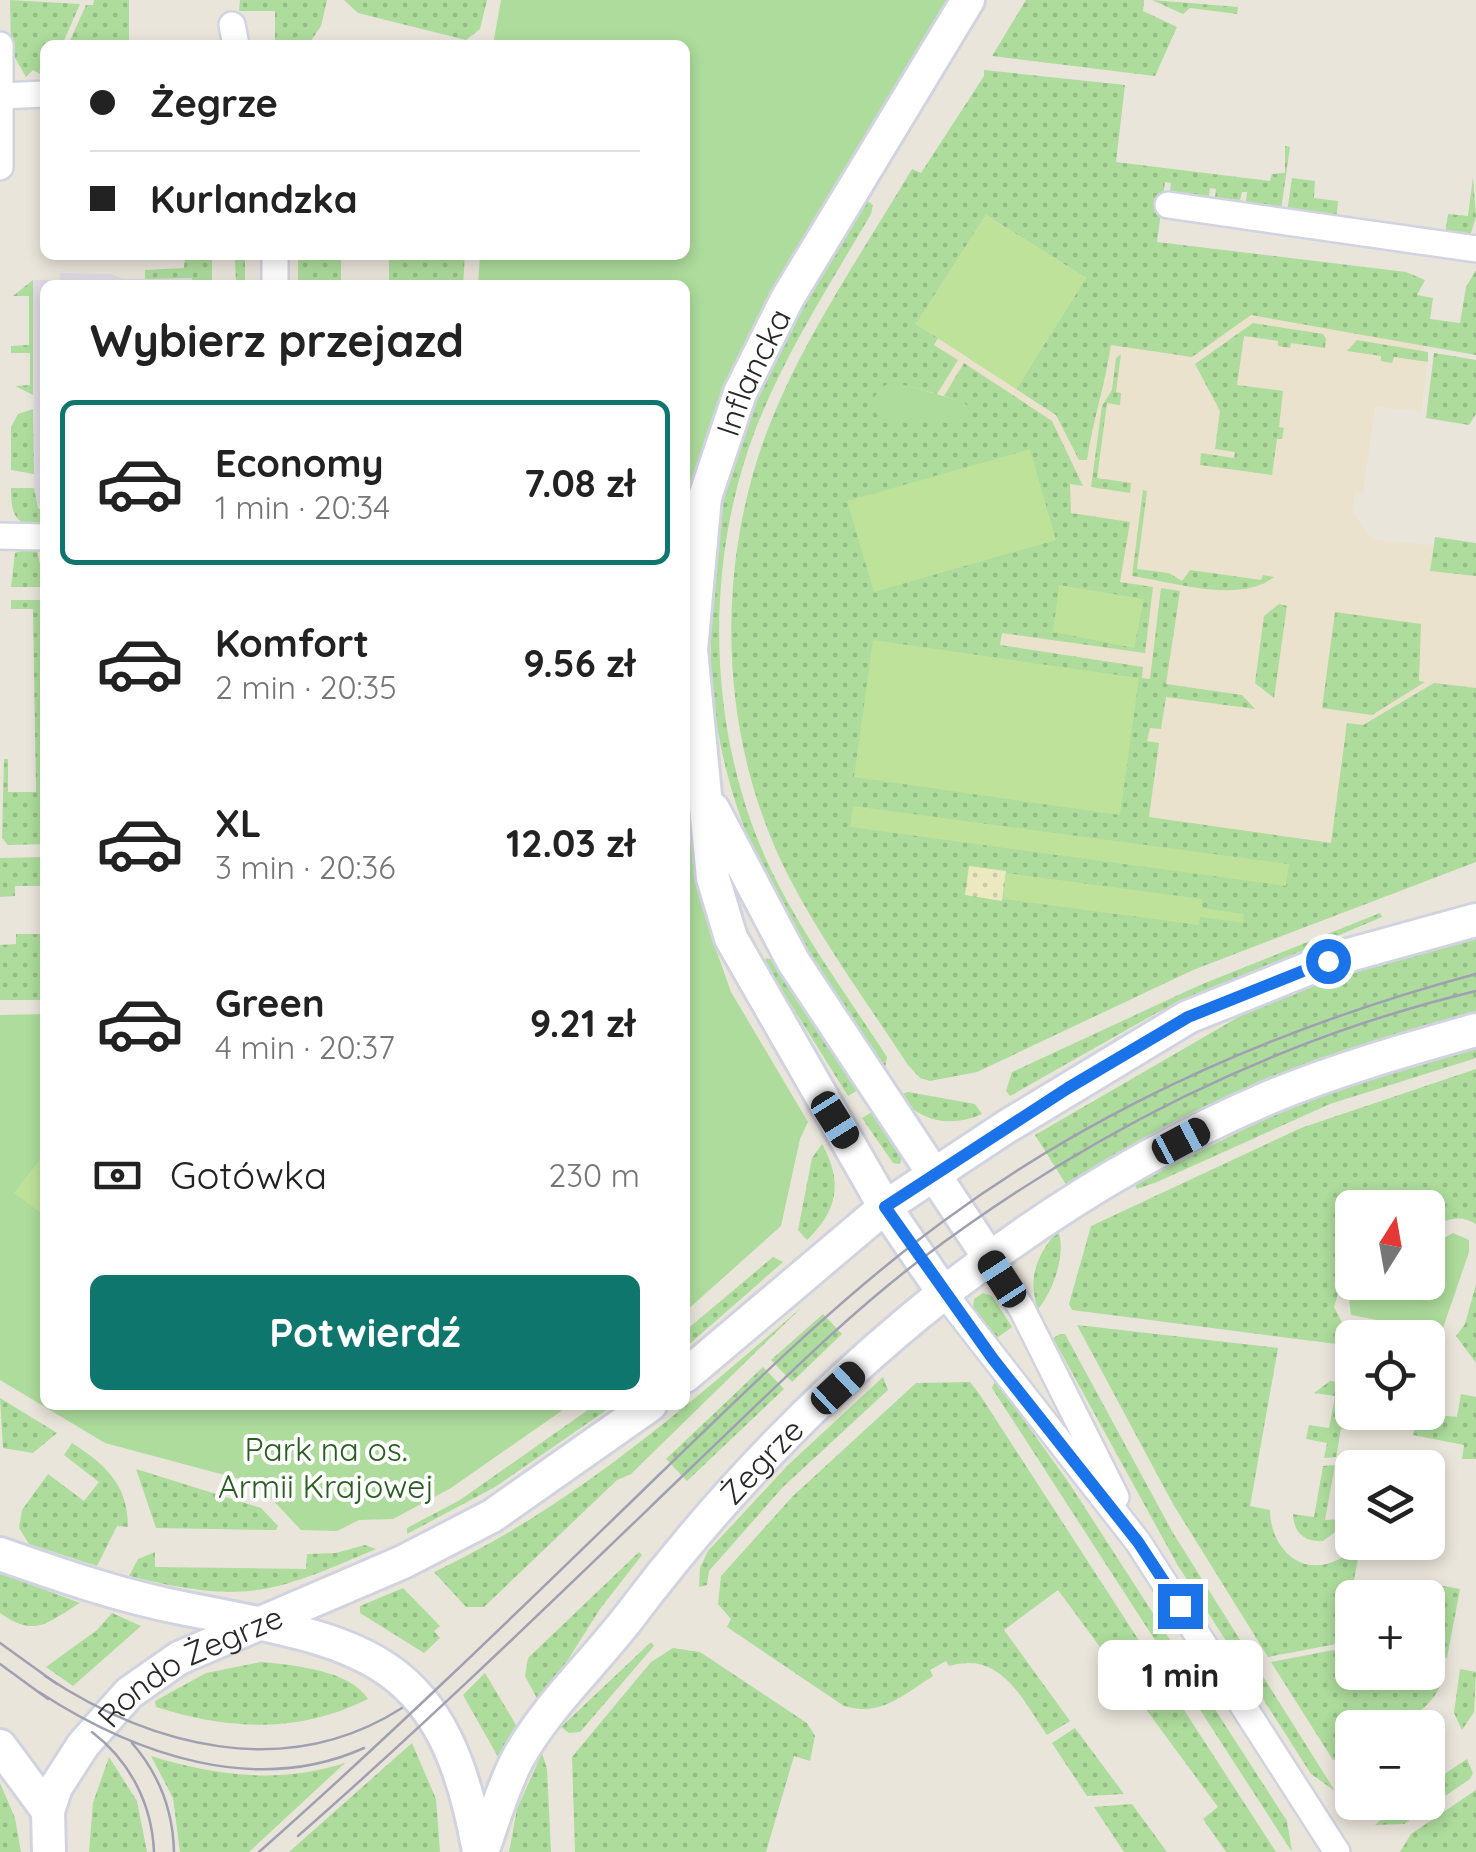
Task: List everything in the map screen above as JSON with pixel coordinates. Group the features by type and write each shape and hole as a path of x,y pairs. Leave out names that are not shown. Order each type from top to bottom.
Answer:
{"street":[{"name":"Inflancka","path":"943,1292 885,1207 731,938 713,878 691,650 704,496 720,446 778,316 968,0"},
{"path":"0,45 0,167"},
{"path":"0,96 40,94"},
{"path":"1168,205 1476,249"},
{"path":"0,536 40,536"},
{"name":"Inflancka","path":"703,789 793,962 988,1256"},
{"path":"690,1372 885,1207 934,1173 1207,1007 1388,941 1476,897"},
{"path":"1388,941 1476,920"},
{"name":"Żegrze","path":"480,1852 517,1761 676,1554 815,1410 943,1292 988,1256 1108,1180 1267,1099 1364,1063 1476,1030"},
{"path":"988,1256 1027,1320 1138,1542"},
{"path":"943,1292 1138,1542 1337,1852"},
{"path":"0,1554 109,1590 270,1622 432,1548 492,1516 643,1410"},
{"name":"Rondo Żegrze","path":"49,1852 48,1811 67,1768 129,1693 179,1658 270,1622 351,1647 402,1682 425,1705 462,1772 480,1852"},
{"path":"0,1746 48,1811"}],"shaded area":[{"path":"960,206 1426,335 1421,361 1428,362 1421,412 1375,406 1363,493 1355,492 1352,512 1373,540 1433,545 1430,571 1476,576 1476,849 1330,906 792,715 803,516"},
{"path":"60,273 111,274 123,279 193,278 193,280 60,280"},
{"path":"33,280 40,280 40,507 34,498"}],"green space":[{"path":"10,0 80,4 64,40 40,40 40,74 33,70 26,77 11,51"},
{"path":"94,0 129,0 129,40 70,40 86,5 93,5"},
{"path":"240,0 327,0 321,26 311,40 275,40 275,11 239,11"},
{"path":"344,0 487,0 480,29 466,40 358,13"},
{"path":"501,0 947,0 757,319 712,418 690,502 690,280 478,280 480,260 690,260 690,40 494,40"},
{"path":"1026,0 1144,0 1143,11 1177,27 1155,76 992,56"},
{"path":"1152,0 1238,7 1237,14 1190,8 1183,14"},
{"path":"984,70 1125,85 1116,162 1270,181 1272,174 1285,173 1285,146 1290,147 1281,210 1246,201 1247,192 1242,192 1240,200 1215,197 1216,189 1210,188 1209,196 1170,192 1171,183 1165,182 1157,242 1406,272 1425,280 1417,295 1433,298 1430,319 1460,323 1466,287 1476,270 1476,355 1251,315 1192,357 1111,345 1087,460 1079,460 1056,415 1016,389 1086,278 986,215 916,324 938,338 934,345 958,360 937,394 893,382 963,402 944,396 964,363 1052,421 1083,486 1070,484 1071,513 1130,522 1120,582 1153,587 1145,653 1002,633 1000,645 1143,667 1142,678 1150,679 1161,588 1180,591 1166,684 1242,695 1255,709 1166,697 1161,729 1150,728 1147,741 1159,743 1149,817 1331,843 1347,723 1363,725 1434,683 1476,688 1476,862 1193,970 977,1072 930,1081 920,1078 908,1065 832,950 790,879 765,823 747,763 736,702 731,640 734,578 743,517 758,457 794,370 912,169 921,173 984,76"},
{"path":"1473,177 1476,217 1469,239 1445,236 1448,214 1468,216"},
{"path":"1292,178 1315,181 1314,198 1338,201 1336,223 1287,212"},
{"path":"865,199 873,205 871,214 781,372 756,428 738,483 726,540 720,658 725,717 754,831 803,928 887,1057 884,1073 808,956 750,843 730,784 717,722 711,654 713,580 720,521 743,425 783,337"},
{"path":"986,215 1086,278 1016,389 916,324"},
{"path":"185,260 212,260 212,280 145,279 145,270 184,268"},
{"path":"235,260 245,260 245,280 236,280"},
{"path":"298,260 341,260 341,280 298,280"},
{"path":"389,260 465,260 463,280 389,280"},
{"path":"33,280 33,395 15,386 30,385 30,353 11,353 11,346 29,345 29,296 13,296"},
{"path":"1253,323 1323,334 1326,339 1325,348 1291,343 1290,348 1278,346 1278,341 1244,336 1237,385 1283,391 1279,427 1284,428 1282,439 1277,439 1272,475 1200,465 1201,453 1234,458 1235,452 1215,449 1220,411 1195,364"},
{"path":"1357,340 1428,352 1428,362 1394,357 1392,363 1381,361 1381,356 1347,351"},
{"path":"1434,353 1476,360 1476,414 1469,425 1426,418"},
{"path":"1121,354 1116,392 1121,393 1120,405 1107,403 1097,478 1131,483 1130,493 1091,487 1102,406 1112,390 1116,358"},
{"path":"893,382 963,402 968,406 967,419 885,423 876,412 874,400 880,389"},
{"path":"33,409 34,474 11,470 11,427 18,414"},
{"path":"1030,449 1056,540 874,592 847,501"},
{"path":"11,488 34,488 40,529 21,522 12,506"},
{"path":"1143,490 1147,491 1137,569 1169,573 1182,581 1190,570 1261,580 1263,575 1274,577 1260,585 1225,590 1132,576"},
{"path":"1435,537 1476,543 1476,576 1430,571"},
{"path":"36,546 40,587 11,587 15,553"},
{"path":"1059,585 1144,599 1134,648 1053,632"},
{"path":"11,600 40,600 40,844 8,845 2,838 4,759 8,759 8,792 36,792 33,609 11,609"},
{"path":"1279,604 1287,606 1274,698 1255,683 1264,616"},
{"path":"1335,612 1421,624 1419,681 1425,682 1372,715 1322,708"},
{"path":"873,640 1139,678 1120,815 854,777"},
{"path":"853,806 1289,864 1286,886 850,827"},
{"path":"690,839 710,933 731,992 808,1122 800,1139 781,1226 690,1308"},
{"path":"40,857 40,886 15,886 15,896 0,897 0,858"},
{"path":"1006,873 1202,899 1202,908 1244,914 1243,923 1200,917 1199,925 1003,899"},
{"path":"1380,913 1382,917 1160,1011 1010,1096 1006,1091 1012,1072 1200,985"},
{"path":"16,934 40,934 40,1000 0,1000 0,945 16,944"},
{"path":"1476,935 1476,1014 1370,1046 1266,1087 1067,1186 1035,1135 1273,997 1366,964"},
{"path":"766,958 771,959 858,1090 848,1096 765,963"},
{"name":"Park na os. Armii Krajowej","path":"40,1014 40,1404 0,1380 0,1015"},
{"path":"1476,1046 1476,1058 1330,1104 1157,1182 1137,1189 1134,1184 1301,1101"},
{"path":"1476,1069 1476,1224 1463,1219 1445,1221 1445,1190 1335,1190 1334,1307 1341,1320 1335,1320 1335,1344 1072,1310 1069,1304 1091,1226 1301,1128"},
{"path":"908,1092 975,1104 982,1114 959,1121 926,1117 898,1095"},
{"path":"872,1112 902,1157 900,1164 893,1163 862,1118"},
{"path":"822,1144 833,1171 834,1195 825,1218 807,1240 798,1230 812,1158"},
{"path":"40,1159 40,1212 14,1193"},
{"path":"1058,1231 1061,1250 1057,1272 1038,1309 1036,1267"},
{"path":"1453,1233 1469,1240 1469,1252 1445,1322 1351,1315 1349,1300 1445,1300 1445,1237"},
{"path":"773,1257 783,1262 690,1344 690,1327"},
{"path":"1476,1284 1476,1363 1456,1336 1465,1324"},
{"path":"983,1293 992,1296 1012,1327 994,1340 973,1308 974,1299"},
{"path":"802,1307 631,1474 617,1480 484,1607 466,1607 434,1572 485,1546 581,1486 679,1410 690,1410 690,1401"},
{"path":"823,1314 842,1334 792,1382 771,1360"},
{"path":"1077,1325 1278,1348 1250,1506 1270,1510 1281,1546 1298,1561 1322,1565 1358,1560 1354,1580 1335,1580 1335,1644 1268,1657 1173,1504"},
{"path":"1065,1334 1173,1533 1335,1791 1311,1774 1177,1564 1053,1338"},
{"path":"763,1367 784,1389 687,1481 666,1459"},
{"path":"883,1377 888,1390 783,1487 709,1571 707,1585 699,1587 700,1568 708,1551 788,1465"},
{"path":"995,1380 1069,1483 1287,1821 1292,1852 992,1388"},
{"path":"1330,1381 1335,1382 1335,1396 1314,1393"},
{"path":"970,1382 1276,1852 1226,1852 1203,1819 1218,1807 1058,1590 1004,1630 1070,1721 1047,1735 1019,1693 996,1671 983,1665 949,1666 946,1661 930,1670 933,1676 901,1697 881,1706 857,1709 844,1706 727,1627 731,1619 718,1604 721,1576 793,1496 916,1383"},
{"path":"1461,1394 1476,1397 1476,1459 1462,1459 1464,1445 1413,1435 1414,1430 1445,1430 1445,1416 1457,1417"},
{"path":"1335,1396 1335,1430 1341,1430 1335,1457 1324,1458 1327,1443 1306,1439 1309,1425 1329,1428"},
{"path":"0,1398 57,1433 33,1453 3,1448"},
{"name":"Park na os. Armii Krajowej","path":"50,1410 563,1410 451,1488 393,1519 359,1520 337,1531 301,1530 268,1495 247,1481 105,1443"},
{"path":"588,1410 607,1410 495,1487 407,1534 407,1528 460,1500"},
{"path":"72,1443 113,1478 127,1512 128,1527 117,1526 97,1566 29,1544 19,1528 22,1510 48,1474 84,1501 99,1482 64,1455"},
{"path":"1335,1465 1325,1520 1335,1519 1335,1532 1323,1541 1310,1540 1298,1531 1293,1514 1314,1517 1323,1466"},
{"path":"136,1469 261,1508 278,1526 276,1530 156,1528"},
{"path":"365,1545 376,1549 308,1577 255,1590 201,1590 129,1576 138,1559 155,1552 155,1567 306,1569 307,1554 336,1553"},
{"path":"639,1552 642,1555 600,1609 540,1704 525,1676 528,1658"},
{"path":"0,1573 80,1603 41,1625 12,1621 0,1613"},
{"path":"1445,1586 1460,1589 1445,1658"},
{"path":"403,1588 440,1626 434,1631 440,1638 424,1653 360,1613 360,1606"},
{"path":"112,1613 141,1626 73,1686 46,1667 97,1630"},
{"path":"651,1642 654,1646 580,1732 569,1733 561,1727"},
{"path":"673,1648 700,1652 807,1723 815,1736 810,1761 794,1756 766,1852 575,1852 572,1757 651,1662"},
{"path":"1335,1650 1335,1690 1437,1690 1420,1710 1335,1710 1333,1760 1271,1662"},
{"path":"261,1662 335,1675 360,1689 368,1699 315,1718 263,1725 210,1720 156,1707 155,1701 206,1673"},
{"path":"1460,1669 1476,1672 1474,1712 1462,1730 1454,1713"},
{"path":"485,1673 519,1730 498,1757 463,1695"},
{"path":"1075,1728 1124,1794 1087,1796 1052,1743"},
{"path":"412,1743 436,1799 440,1852 289,1852"},
{"path":"542,1753 547,1769 551,1852 509,1852 517,1809"},
{"path":"151,1756 248,1775 296,1774 345,1763 249,1852 180,1852 173,1798"},
{"path":"109,1757 137,1801 147,1852 89,1852 93,1803"},
{"path":"1467,1759 1473,1773 1445,1796 1445,1774"},
{"path":"0,1783 15,1818 21,1852 0,1852"},
{"path":"1476,1790 1476,1852 1400,1852 1411,1834 1432,1820 1445,1820 1445,1811"},
{"path":"1132,1804 1167,1852 1124,1852 1094,1807"},
{"path":"1381,1820 1410,1820 1404,1824 1375,1825"}],"sand":[{"path":"969,866 1006,871 1002,901 965,895"}],"tram line":[{"path":"259,1852 413,1711 801,1340 945,1220 1068,1139 1199,1072 1335,1018 1476,974"},
{"path":"298,1836 450,1698 833,1333 920,1260 1048,1172 1184,1097 1327,1036 1476,991"},
{"path":"0,1643 57,1684"},
{"path":"0,1664 48,1699"},
{"path":"45,1676 130,1721 174,1737 220,1746 266,1749 312,1744 358,1731 402,1708"},
{"path":"39,1692 115,1734 196,1762 281,1769 323,1762 364,1748"},
{"path":"92,1732 117,1756 136,1785 149,1817 154,1852"},
{"path":"132,1743 163,1794 174,1852"}],"route":[{"path":"1180,1606 1138,1542 993,1359 885,1207 1068,1088 1188,1017 1328,961"}]}
